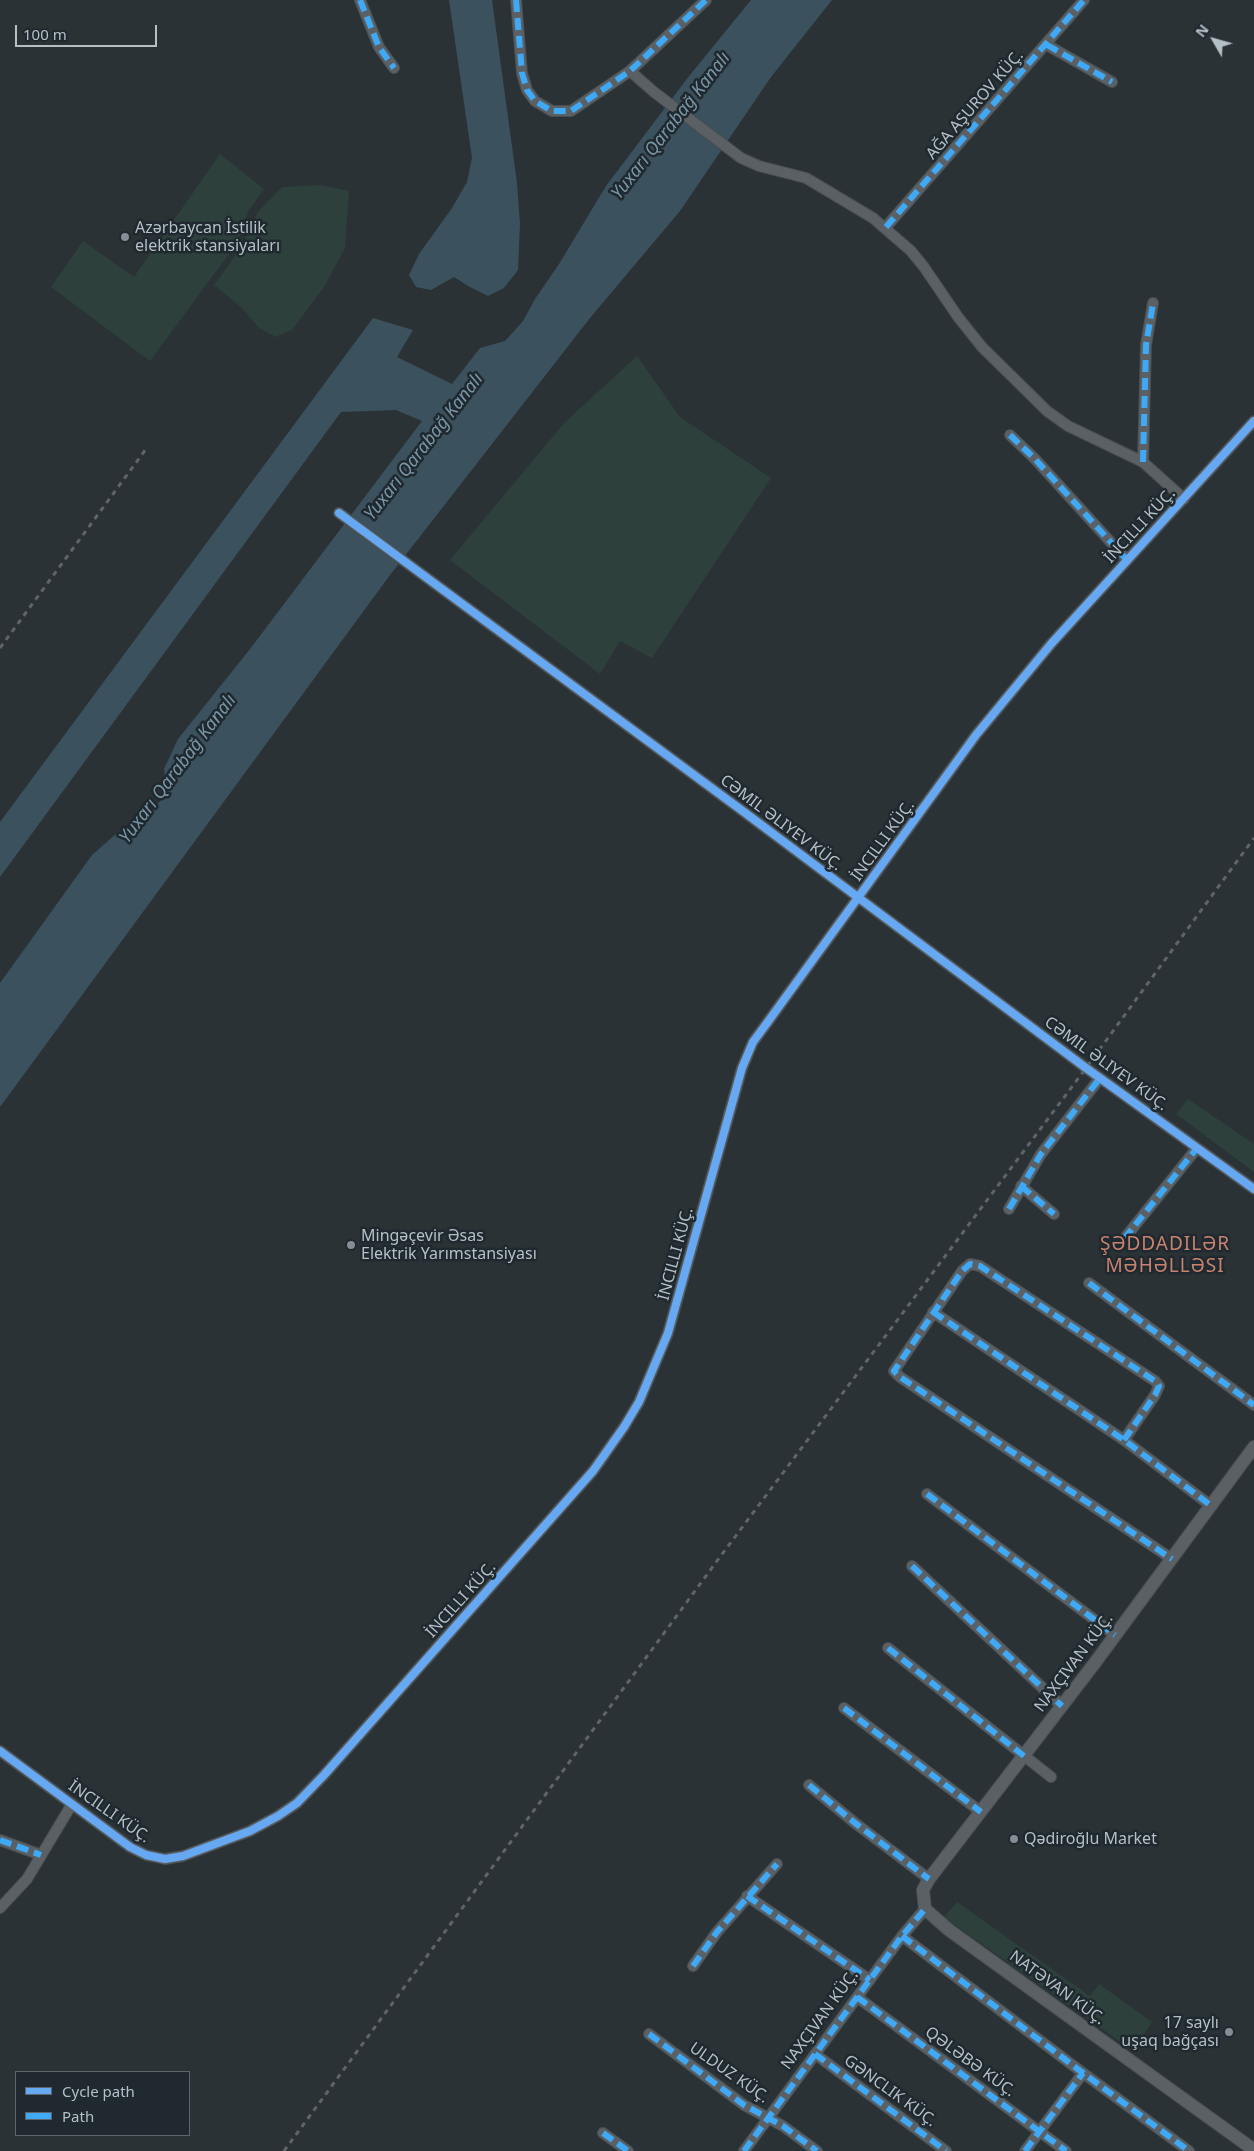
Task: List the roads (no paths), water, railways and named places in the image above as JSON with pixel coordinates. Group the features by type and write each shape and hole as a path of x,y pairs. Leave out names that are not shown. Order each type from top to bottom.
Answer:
{"street":[{"path":"360,0 379,47 394,68"},
{"path":"516,0 522,73 527,90 535,101 552,111 571,111 630,71 706,0"},
{"name":"AĞA AŞUROV KÜÇ.","path":"886,227 1047,45 1084,0"},
{"path":"1047,45 1112,82"},
{"path":"630,71 724,146 752,164 806,178 854,204 886,227 911,251 924,267 958,317 982,347 1046,411 1068,426 1143,462 1184,498"},
{"path":"1143,462 1146,345 1153,302"},
{"name":"İNCILLI KÜÇ.","path":"0,1751 130,1847 146,1855 165,1859 183,1856 250,1831 297,1803 324,1775 564,1505 603,1458 640,1402 668,1332 737,1085 753,1042 976,735 1051,644 1254,421"},
{"path":"1010,435 1035,459 1127,560"},
{"name":"CƏMIL ƏLIYEV KÜÇ.","path":"339,513 1100,1078 1254,1189"},
{"path":"1009,1209 1041,1154 1100,1078"},
{"path":"1124,1239 1197,1148"},
{"path":"1021,1186 1054,1214"},
{"path":"1124,1440 1155,1395 1159,1386 1156,1381 980,1266 970,1264 962,1270 896,1365 894,1371 900,1377 1172,1559"},
{"path":"1089,1283 1254,1405"},
{"path":"933,1312 1124,1440 1210,1505"},
{"path":"744,2151 924,1904 923,1890 929,1879 1062,1706 1254,1447"},
{"path":"927,1494 1115,1635"},
{"path":"912,1566 1062,1706"},
{"path":"888,1648 1051,1778"},
{"path":"844,1708 981,1812"},
{"path":"809,1785 854,1823 929,1879"},
{"path":"0,1908 27,1879 72,1804"},
{"path":"0,1840 41,1855"},
{"path":"694,1966 717,1932 777,1864"},
{"path":"747,1896 870,1980"},
{"name":"NATƏVAN KÜÇ.","path":"924,1904 949,1930 1254,2150"},
{"path":"902,1936 1083,2073 1190,2151"},
{"name":"QƏLƏBƏ KÜÇ.","path":"857,1998 1066,2151"},
{"name":"ULDUZ KÜÇ.","path":"649,2034 744,2105 783,2126 817,2151"},
{"name":"GƏNCLIK KÜÇ.","path":"815,2054 946,2151"},
{"path":"1026,2151 1083,2073"},
{"path":"603,2133 628,2151"}],"water":[{"path":"449,0 492,0 517,183 520,224 518,270 504,288 488,296 454,277 431,290 416,287 409,275 419,254 452,208 467,182 472,158"},
{"name":"Yuxarı Qarabağ Kanalı","path":"751,0 832,0 771,77 680,211 590,318 390,575 0,1107 0,983 92,855 116,834 138,830 167,792 164,769 178,739 250,649 422,421 396,410 341,412 0,877 0,822 373,318 413,330 397,357 452,384 480,348 505,341 523,321 606,186 686,80"}],"railway":[{"path":"0,648 146,449"},
{"path":"284,2151 714,1565 1086,1068 1254,838"}],"place":[{"name":"Azərbaycan İstilik elektrik stansiyaları","path":"125,237"},
{"name":"Mingəçevir Əsas Elektrik Yarımstansiyası","path":"351,1245"},
{"name":"Qədiroğlu Market","path":"1014,1839"},
{"name":"17 saylı uşaq bağçası","path":"1229,2032"}],"district":[{"name":"ŞƏDDADILƏR MƏHƏLLƏSI","path":"1165,1256"}]}
